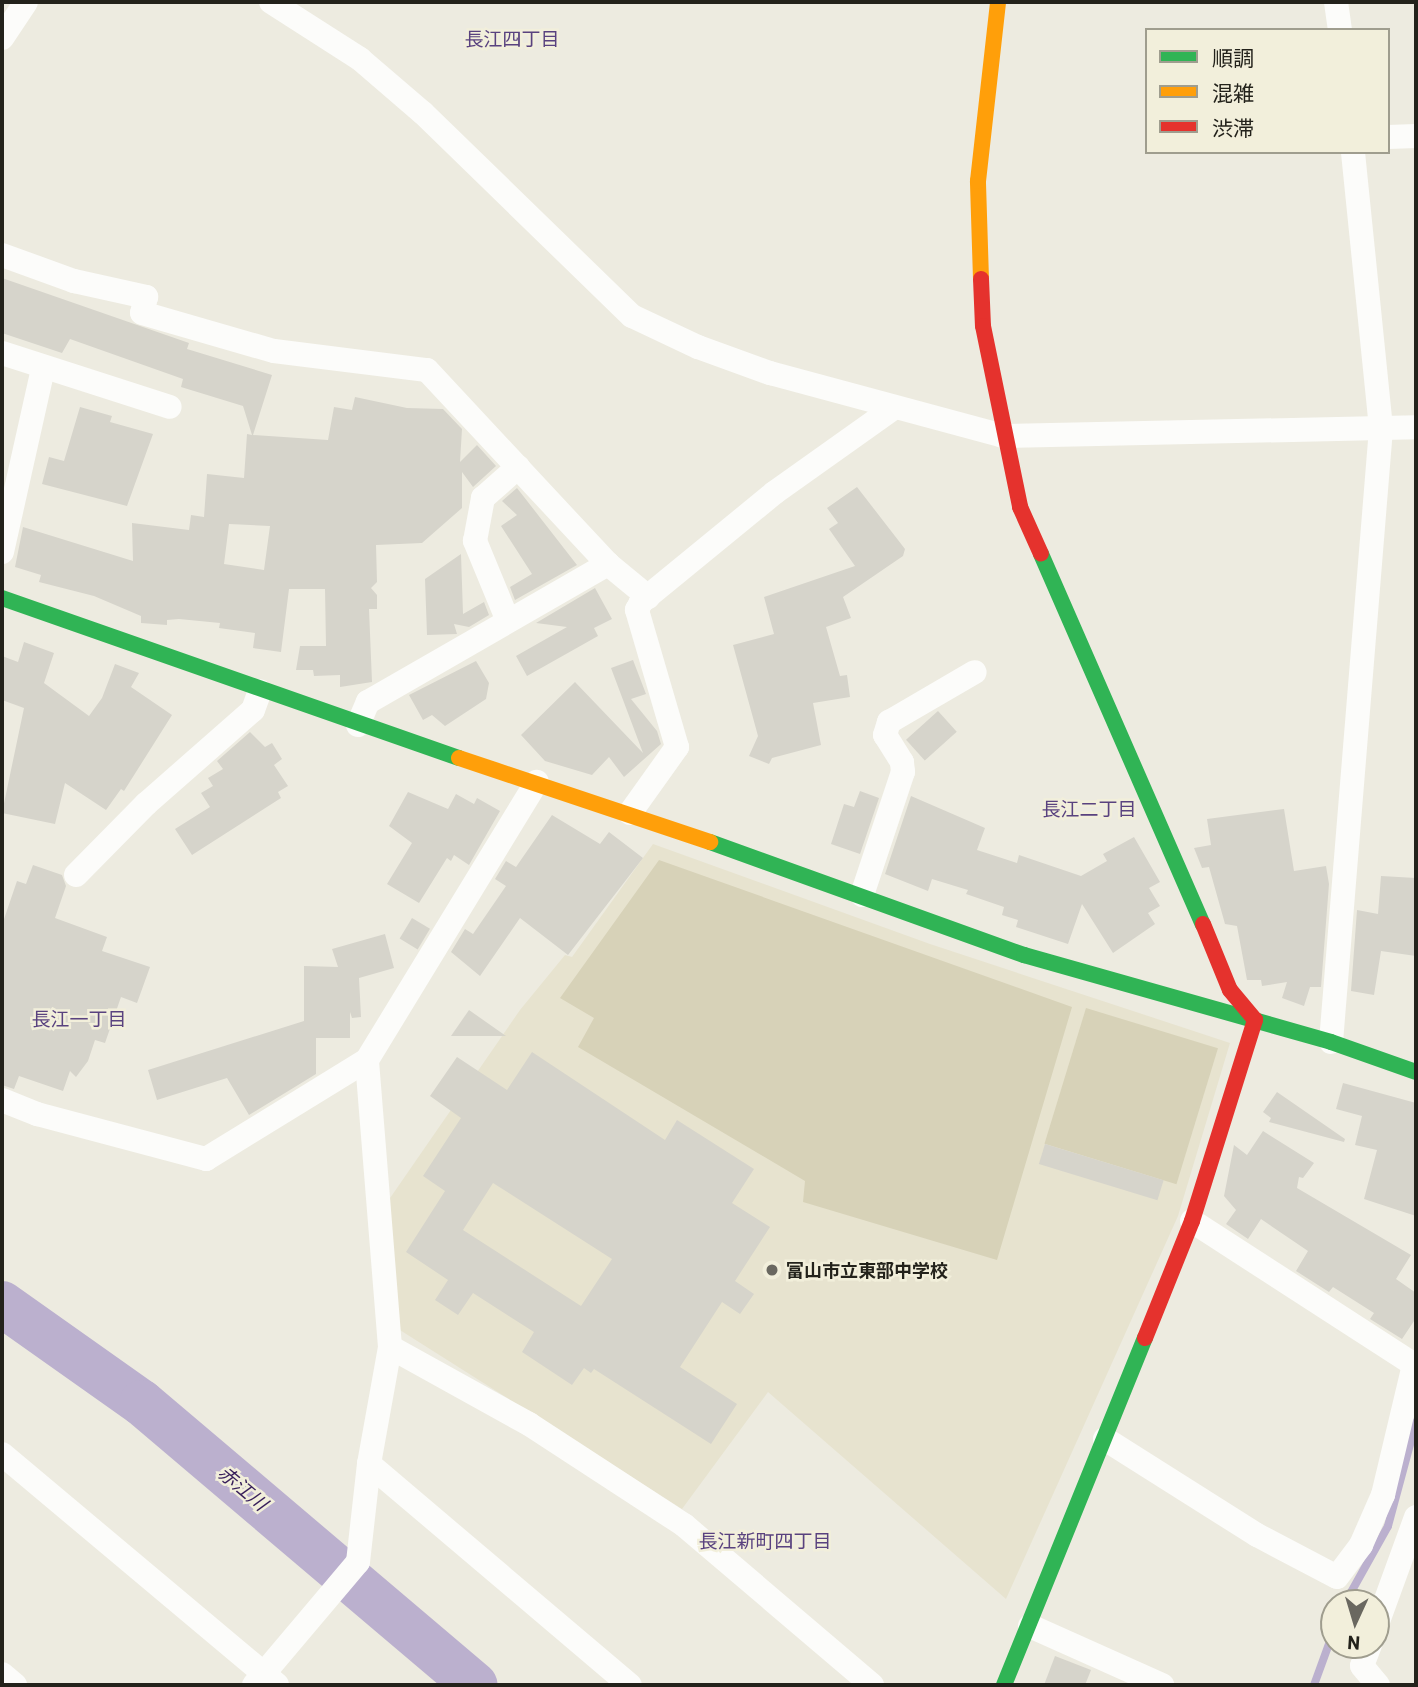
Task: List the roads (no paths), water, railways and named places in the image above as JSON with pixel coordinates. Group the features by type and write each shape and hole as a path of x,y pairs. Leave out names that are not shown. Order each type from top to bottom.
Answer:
{"street":[{"path":"2,38 26,2"},
{"path":"271,2 360,60 423,113 632,316 770,373 1003,436 1416,427"},
{"path":"998,2 978,181 982,326 1020,507 1149,792 1230,990 1255,1020"},
{"path":"1336,2 1340,28"},
{"path":"1390,137 1416,136"},
{"path":"1331,1042 1381,428 1353,154"},
{"path":"2,255 75,281 146,297 142,313 274,351 427,370 608,564 648,597"},
{"path":"2,353 170,407"},
{"path":"2,552 43,368"},
{"path":"630,813 677,747 637,610 648,597 774,493 895,407"},
{"path":"508,621 475,541 483,498 518,467"},
{"path":"358,725 368,702 608,564"},
{"path":"2,598 358,725 630,813 1024,955 1331,1042 1416,1072"},
{"path":"862,895 903,772 902,762 885,735 889,722 975,672"},
{"path":"76,875 146,804 253,710 260,691"},
{"path":"2,1100 37,1114 206,1159 366,1060 537,782"},
{"path":"1004,1685 1192,1221 1221,1117 1255,1020"},
{"path":"2,1454 265,1681 358,1562 369,1464 390,1348 366,1060"},
{"path":"1105,1439 1258,1535 1337,1577 1361,1545 1383,1494 1415,1365 1192,1221"},
{"path":"390,1348 529,1424 684,1525 872,1685"},
{"path":"369,1464 630,1685"},
{"path":"1390,1589 1416,1517"},
{"path":"1030,1626 1162,1685"},
{"path":"1365,1659 1362,1667 1378,1685"},
{"path":"2,1674 15,1685"}],"waterway":[{"name":"赤江川","path":"2,1304 142,1403 474,1685"},
{"name":"赤江川","path":"2,1308 7,1308"},
{"path":"1353,1589 1388,1526 1416,1422"},
{"path":"1314,1685 1323,1659"}],"place":[{"name":"富山市立東部中学校","path":"772,1270"}],"district":[{"name":"長江四丁目","path":"512,39"},
{"name":"長江二丁目","path":"1089,809"},
{"name":"長江一丁目","path":"79,1019"},
{"name":"長江新町四丁目","path":"765,1541"}]}
